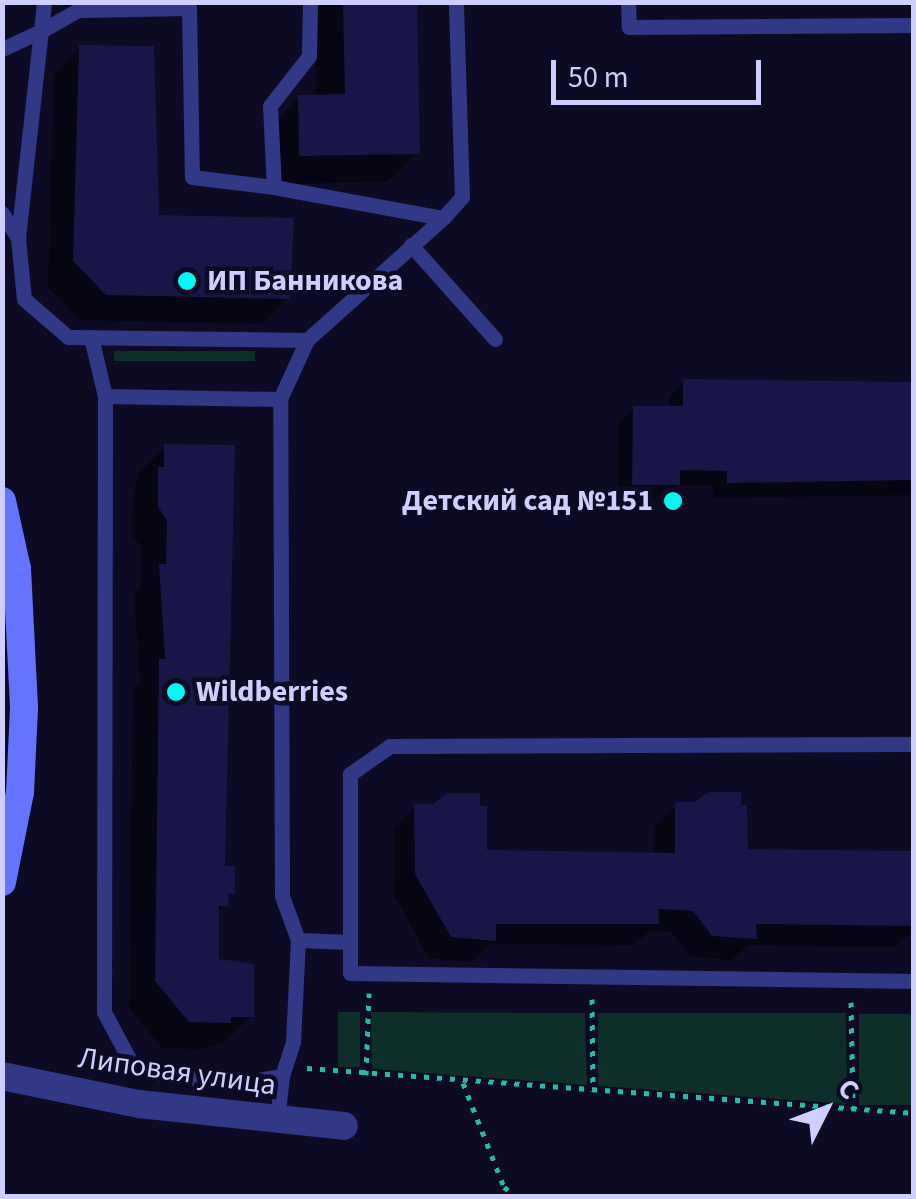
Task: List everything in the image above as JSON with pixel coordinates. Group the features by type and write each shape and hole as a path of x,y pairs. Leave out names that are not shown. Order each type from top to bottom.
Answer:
{"main road":[{"path":"2,501 17,569 24,708 20,792 3,872"}],"street":[{"name":"Липовая улица","path":"2,1076 139,1104 344,1126"}],"lane":[{"path":"44,2 18,238 24,299 68,337 308,340"},
{"path":"274,187 270,106 309,56 310,2"},
{"path":"277,1120 298,940 282,896 280,399 308,340 462,197 456,2"},
{"path":"628,2 629,27 914,24"},
{"path":"2,49 78,10 189,8 192,177 274,187 443,218"},
{"path":"2,214 18,238"},
{"path":"411,245 495,339"},
{"path":"91,337 104,396 104,1012 136,1070 232,1084 285,1070"},
{"path":"104,396 280,399"},
{"path":"914,744 390,746 350,774 350,973 914,981"},
{"path":"298,940 350,942"}],"path":[{"path":"366,1076 369,972"},
{"path":"592,976 593,1091"},
{"path":"851,980 853,1109"},
{"path":"285,1070 914,1113"},
{"path":"462,1082 504,1187 516,1196"}],"green space":[{"path":"114,351 255,351 255,361 114,361"},
{"path":"338,1012 360,1012 360,1067 338,1067"},
{"path":"371,1012 585,1013 587,1085 372,1069"},
{"path":"598,1013 846,1013 847,1104 598,1086"},
{"path":"859,1014 913,1014 913,1105 859,1105"}],"building":[{"path":"343,2 417,2 420,154 299,156 298,95 345,94"},
{"path":"79,45 154,46 159,215 294,218 290,299 106,295 73,261"},
{"path":"683,379 914,382 914,480 727,483 727,471 680,470 680,485 632,485 633,406 683,406"},
{"path":"164,444 235,445 225,866 235,866 235,894 229,894 228,906 219,906 219,959 254,964 254,1017 231,1017 231,1023 189,1022 155,981 159,659 165,659 159,564 166,564 167,520 158,507 158,467 164,467"},
{"path":"709,792 741,792 741,805 747,805 748,849 914,851 914,926 756,924 757,939 712,936 693,911 658,909 659,924 496,924 496,941 451,937 415,874 414,804 433,804 448,793 480,793 480,806 487,806 487,850 675,853 675,802 694,802"}],"place":[{"name":"ИП Банникова","path":"187,281"},
{"name":"Детский сад №151","path":"673,501"},
{"name":"Wildberries","path":"176,692"}]}
